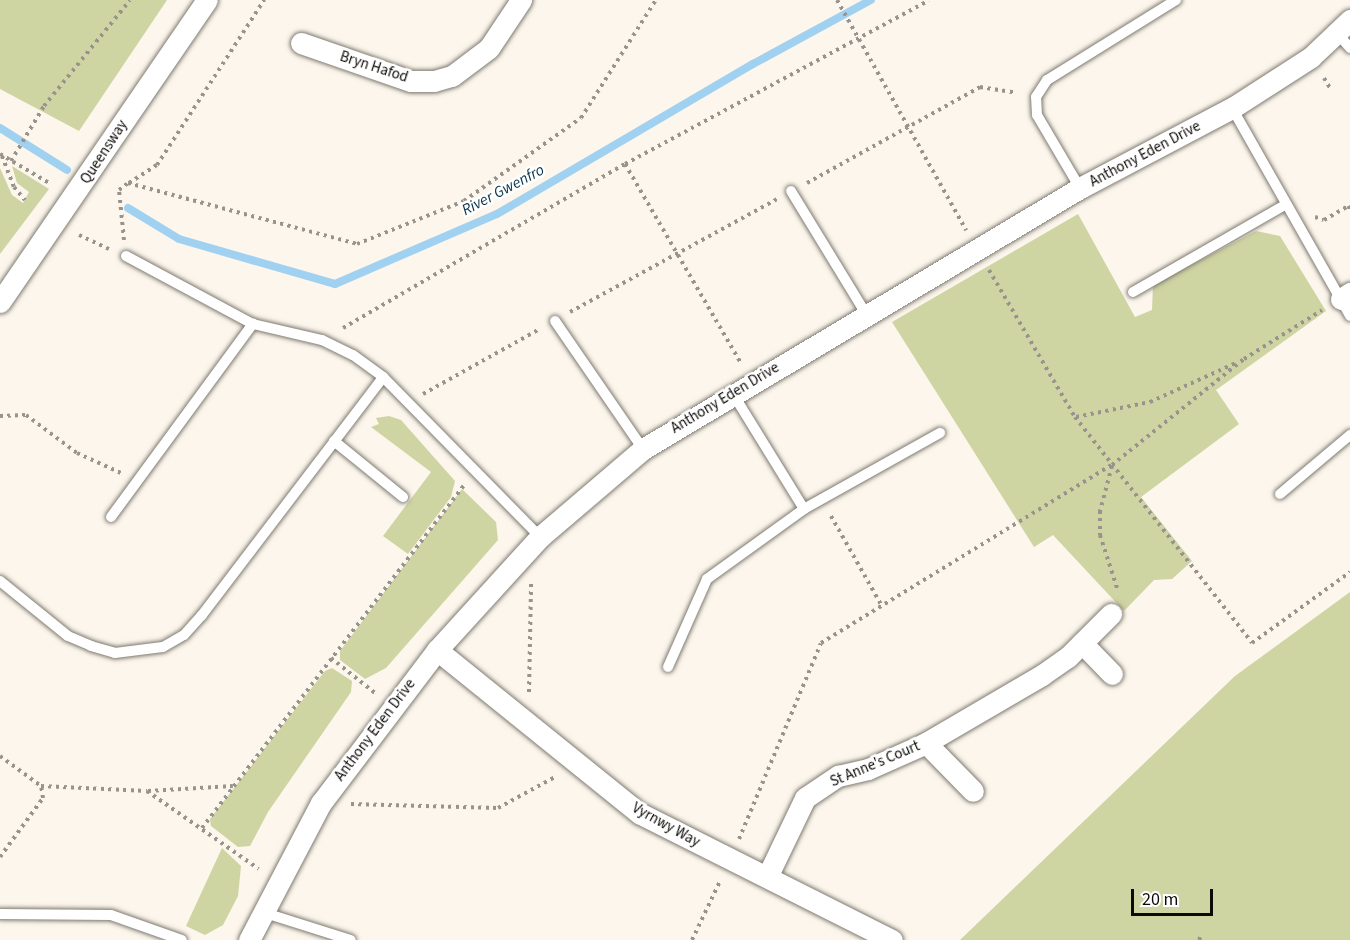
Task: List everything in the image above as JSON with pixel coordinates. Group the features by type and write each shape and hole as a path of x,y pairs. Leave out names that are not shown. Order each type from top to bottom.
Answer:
{"street":[{"name":"Queensway","path":"0,303 74,198 207,0"},
{"name":"Bryn Hafod","path":"301,43 411,81 434,81 452,76 489,48 521,0"},
{"name":"Anthony Eden Drive","path":"249,940 277,882 321,802 392,706 437,650 536,542 643,449 1080,188 1232,108 1346,34"},
{"name":"St Anne's Court","path":"768,875 805,798 838,776 868,769 926,743 1042,675 1082,643 1111,614"},
{"path":"1082,643 1112,674"},
{"name":"Vyrnwy Way","path":"437,650 639,813 730,859 768,875 869,934 892,940"},
{"name":"St Anne's Court","path":"926,743 973,791"}],"lane":[{"path":"1080,188 1037,115 1036,97 1047,80 1176,0"},
{"path":"1232,108 1285,205 1347,303"},
{"path":"792,191 866,314"},
{"path":"1133,292 1285,205"},
{"path":"126,256 253,324 322,340 353,355 383,378 475,470 536,542"},
{"path":"555,321 643,449"},
{"path":"111,517 253,324"},
{"path":"0,581 68,636 91,646 115,653 163,647 184,635 202,615 383,378"},
{"path":"733,394 804,509"},
{"path":"668,666 707,579 804,509 940,433"},
{"path":"1280,494 1350,435"},
{"path":"334,441 403,497"},
{"path":"262,912 351,940"},
{"path":"0,914 111,915 182,940"}],"path":[{"path":"12,160 39,114 130,0"},
{"path":"126,256 119,190 157,165 264,0"},
{"path":"128,183 357,244 464,201 581,118 656,0"},
{"path":"837,0 850,22"},
{"path":"322,340 625,164 929,0"},
{"path":"407,402 980,87 1036,97"},
{"path":"1,155 74,198"},
{"path":"1,155 14,187 25,200"},
{"path":"625,164 752,382"},
{"path":"79,235 104,247"},
{"path":"1076,417 1150,402 1244,359 1347,303"},
{"path":"692,940 730,859 821,643 1112,465 1244,359"},
{"path":"0,416 26,415 77,453 137,480"},
{"path":"1112,465 1252,643 1350,572"},
{"path":"1111,614 1119,587 1100,536 1100,512 1112,465"},
{"path":"202,828 475,470"},
{"path":"821,500 882,606"},
{"path":"528,723 536,542"},
{"path":"331,658 392,706"},
{"path":"0,756 41,786 147,791 234,786"},
{"path":"321,802 498,808 579,764"},
{"path":"0,857 43,798 41,786"},
{"path":"147,791 277,882"}],"green space":[{"path":"0,0 167,0 79,131 0,89"},
{"path":"12,166 49,189 0,254 0,168 12,195 23,203 29,192 17,183"},
{"path":"1078,214 1135,317 1152,310 1153,285 1256,231 1280,236 1326,311 1216,390 1239,424 1141,497 1192,561 1172,579 1154,580 1124,611 1053,535 1034,547 892,322"},
{"path":"389,416 401,420 455,481 451,497 408,554 383,536 431,472 371,427 379,424 376,418"},
{"path":"462,489 496,522 498,540 386,668 365,679 340,660 340,651"},
{"path":"1350,592 1350,940 960,940 1235,676"},
{"path":"332,668 352,681 351,692 268,812 250,846 238,847 211,826 210,819 325,671"},
{"path":"222,848 241,866 238,896 223,925 205,935 186,926"}],"waterway":[{"name":"River Gwenfro","path":"128,208 179,239 335,284 497,214 753,64 871,0"},
{"name":"River Gwenfro","path":"0,128 67,170"}]}
